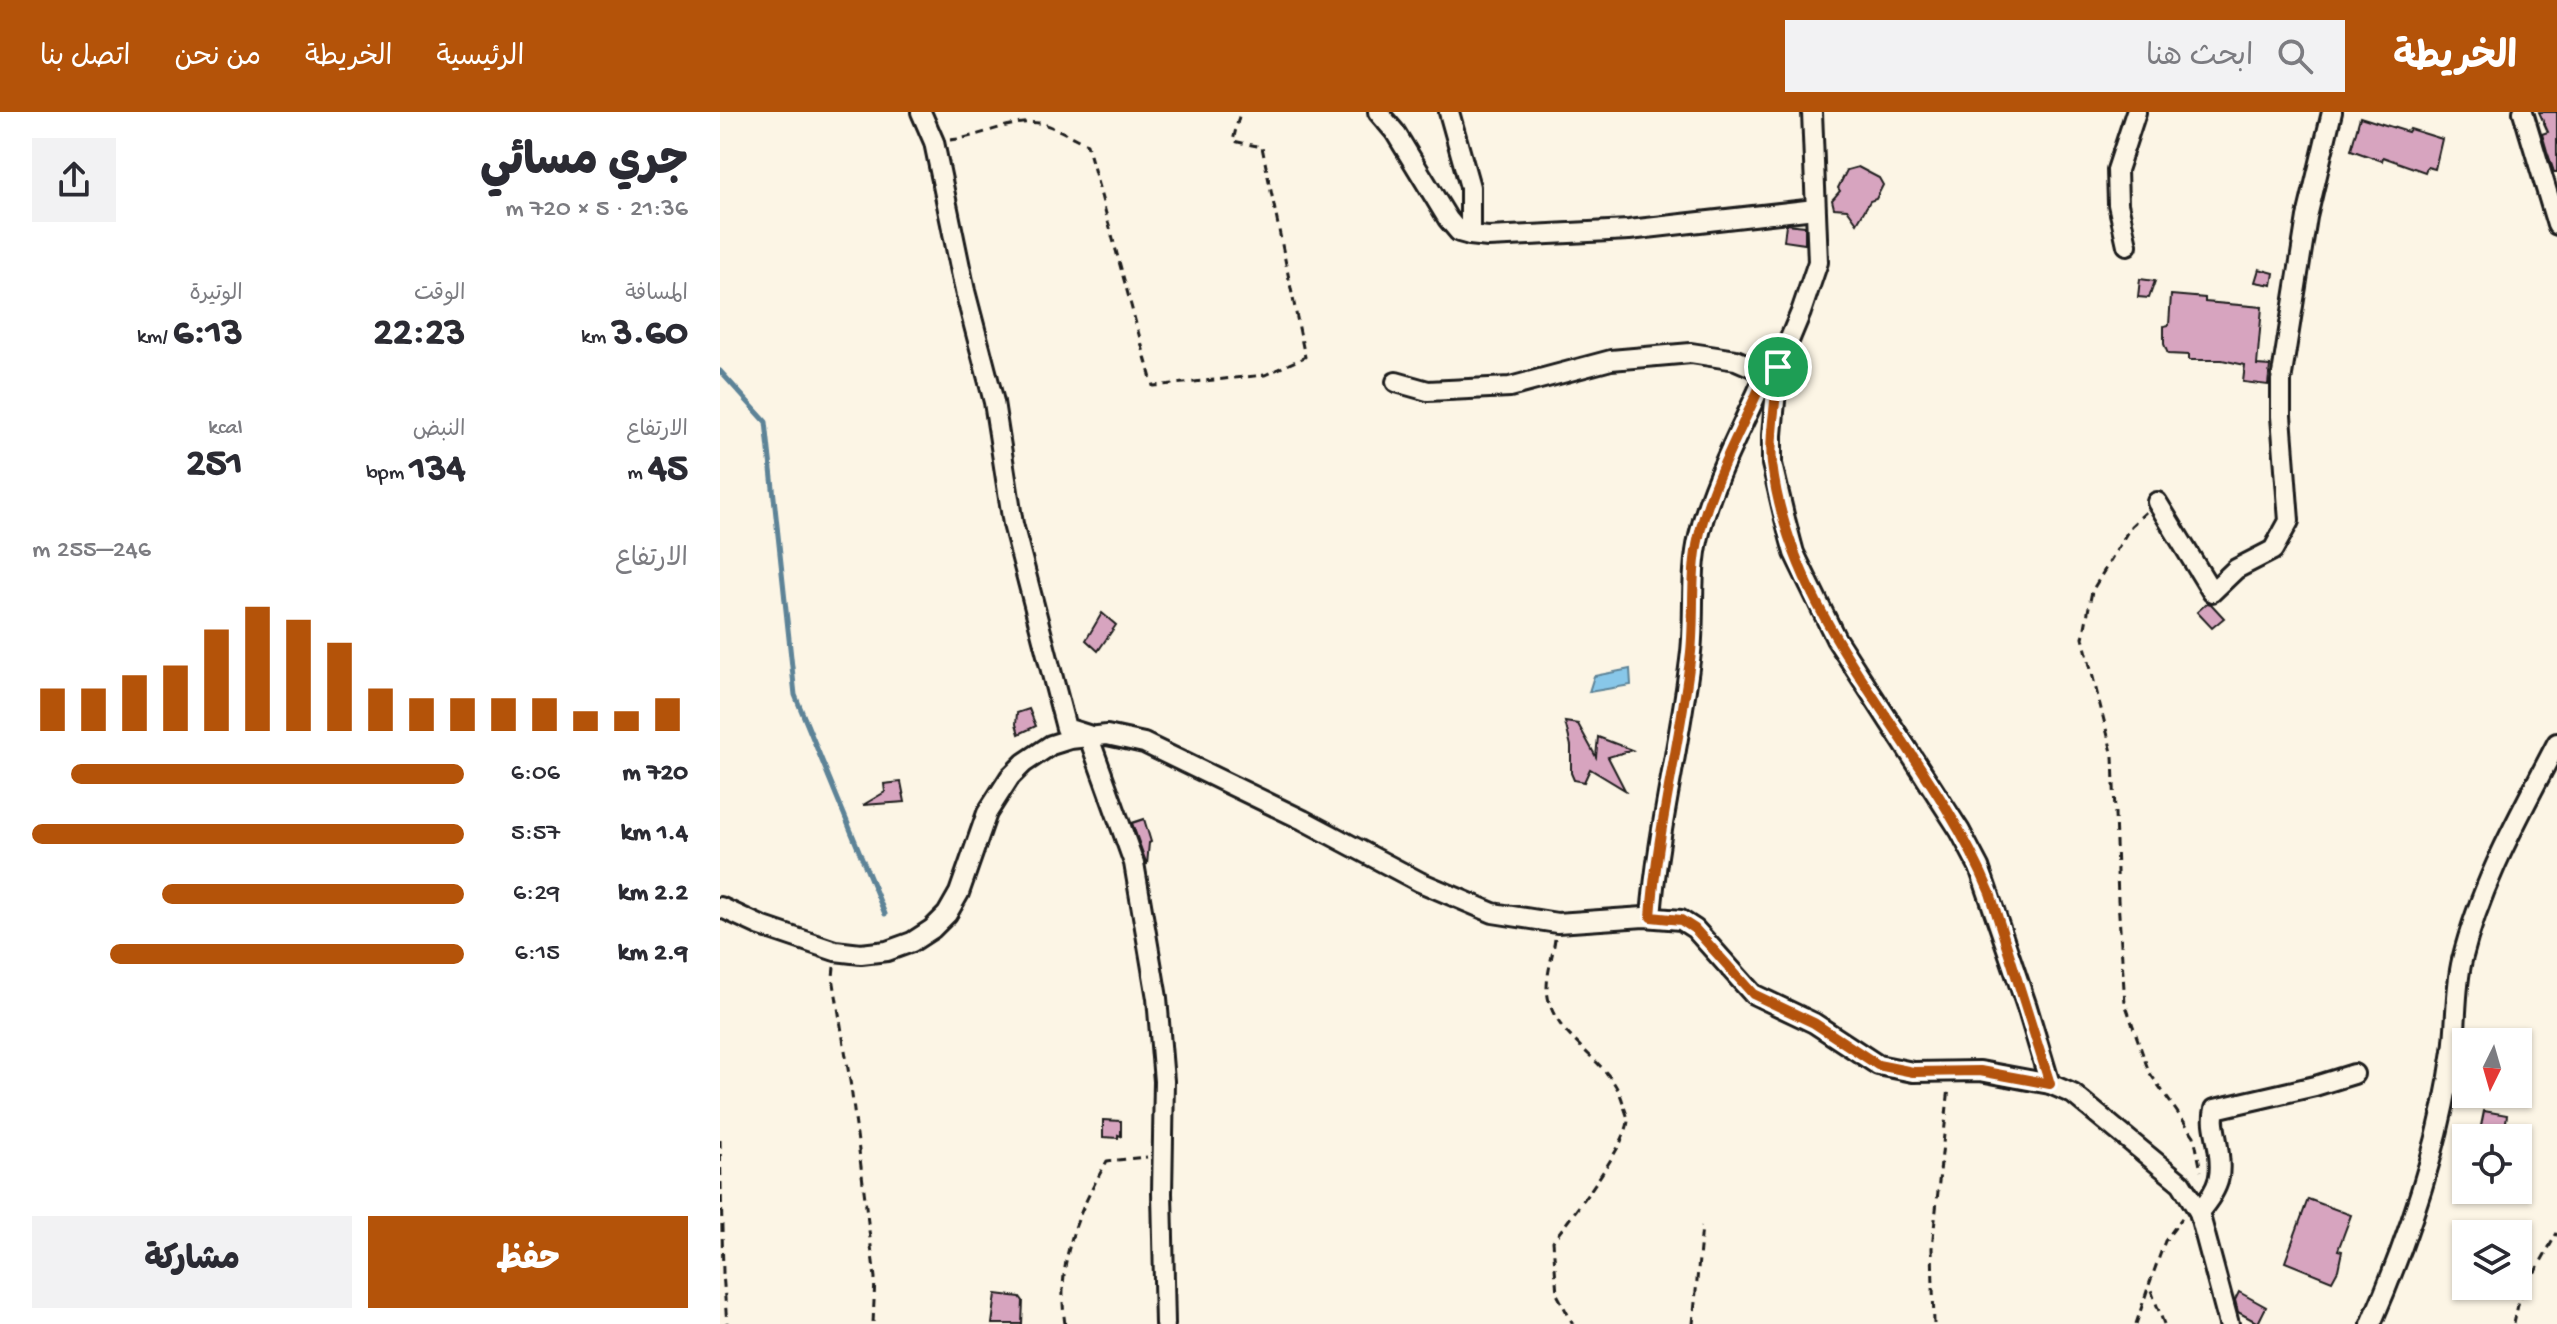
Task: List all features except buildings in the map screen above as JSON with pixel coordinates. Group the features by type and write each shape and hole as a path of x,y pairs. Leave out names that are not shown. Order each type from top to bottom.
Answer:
{"street":[{"path":"921,112 934,142 965,291 994,402 1013,524 1054,689 1066,728 1088,735"},
{"path":"1378,112 1395,132 1448,219 1459,232 1470,235 1488,237 1629,230 1815,209"},
{"path":"1449,112 1470,187 1470,235"},
{"path":"1651,917 1691,653 1695,556 1699,534 1724,461 1801,312 1818,262 1812,112"},
{"path":"2127,245 2118,204 2117,170 2136,112"},
{"path":"2157,502 2212,592 2236,569 2273,550 2289,521 2281,381 2307,217 2332,112"},
{"path":"2523,112 2557,225"},
{"path":"1396,382 1428,391 1510,387 1611,360 1691,353 1772,370"},
{"path":"1772,370 1772,464 1794,553 1836,639 1960,831 1979,867 2050,1084"},
{"path":"1088,735 1126,834 1146,924 1162,1038 1165,1324"},
{"path":"720,907 761,926 835,951 861,954 887,951 912,942 947,914 959,893 987,813 1010,777 1024,763 1051,745 1088,735 1107,735 1144,743 1303,820 1420,882 1493,913 1557,923 1651,917 1681,920 1723,959 1753,994 1814,1023 1878,1065 1913,1072 1980,1071 2050,1084 2073,1094 2181,1183 2203,1207 2229,1324"},
{"path":"2371,1324 2394,1272 2426,1180 2453,1052 2461,964 2473,923 2503,849 2557,743"},
{"path":"2203,1207 2219,1184 2221,1164 2213,1120 2215,1109 2354,1074"}],"path":[{"path":"934,142 966,139 1001,128 1039,123 1087,144 1153,386 1265,375 1305,357 1262,147 1233,141 1240,112"},
{"path":"2136,1324 2165,1241 2185,1213 2203,1207 2194,1136 2149,1072 2125,1003 2113,756 2083,638 2092,591 2131,526 2157,502"},
{"path":"1557,923 1547,989 1559,1026 1589,1052 1619,1089 1628,1121 1611,1156 1553,1241 1557,1294 1573,1324"},
{"path":"835,951 833,977 851,1087 875,1278 873,1324"},
{"path":"1934,1324 1932,1248 1950,1071"},
{"path":"720,1140 727,1324"},
{"path":"1065,1324 1066,1254 1074,1225 1107,1161 1162,1154"},
{"path":"1693,1324 1702,1226"},
{"path":"2514,1324 2519,1300 2557,1233"},
{"path":"2149,1285 2164,1324"}],"water":[{"path":"1630,669 1631,685 1589,692 1594,676"}],"waterway":[{"path":"720,371 766,422 795,695 885,914"}],"route":[{"path":"1778,367 1772,464 1794,553 1836,639 1960,831 1979,867 2050,1084 1980,1071 1913,1072 1878,1065 1814,1023 1753,994 1695,929 1681,920 1651,917 1691,653 1695,556 1699,534 1724,461 1766,373 1778,367"}]}
